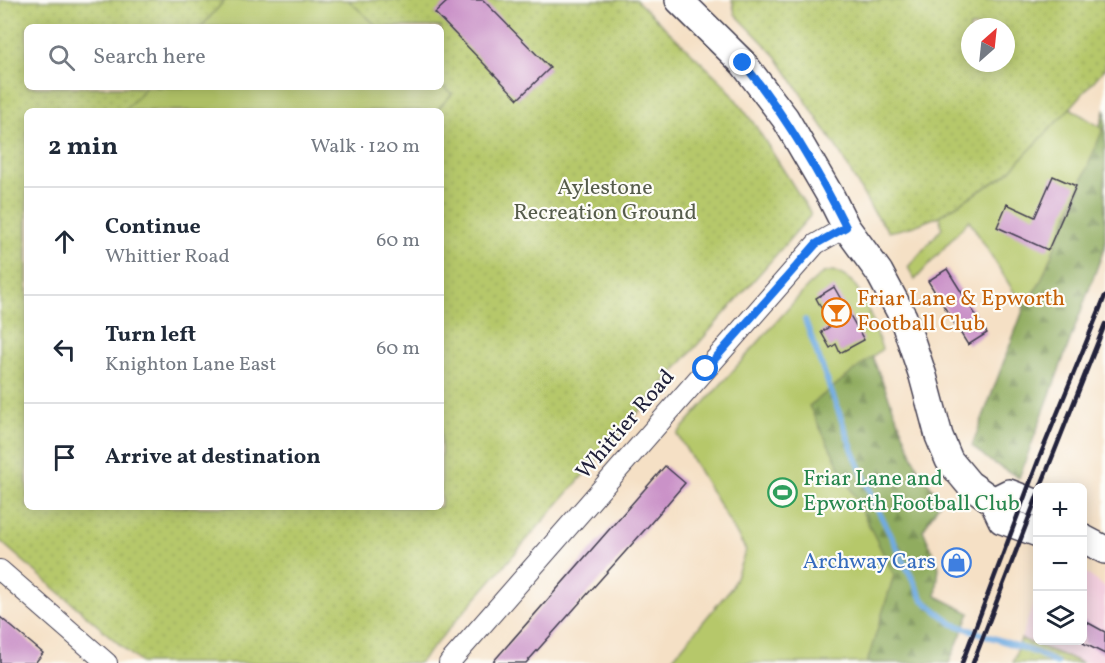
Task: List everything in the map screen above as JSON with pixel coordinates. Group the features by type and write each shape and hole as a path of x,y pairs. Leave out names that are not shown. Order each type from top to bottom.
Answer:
{"street":[{"path":"679,0 743,63 765,90 785,118 846,227 879,272 903,317 923,376 939,436 949,460 969,484 993,501 1002,519 1033,531"},
{"name":"Whittier Road","path":"449,663 816,244 846,227"},
{"path":"993,501 1009,493 1033,502"},
{"path":"1087,540 1105,550"},
{"path":"0,570 107,663"}],"shaded area":[{"path":"1087,574 1105,587 1105,663 1083,663 1036,645 1087,645"},
{"path":"1033,604 1033,644 1021,639"}],"green space":[{"name":"Aylestone Recreation Ground","path":"0,0 636,0 725,85 755,125 810,212 810,216 419,663 141,663 0,541"},
{"path":"225,0 348,0 375,24 204,24"},
{"path":"732,0 1105,0 1105,68 1060,120 1006,175 939,216 914,226 889,232 871,208 837,148 776,56 735,14"},
{"path":"444,87 452,94 439,108 127,108 143,90 444,90"},
{"path":"1070,108 1103,129 1040,283 1024,308 969,220 915,280 908,267 942,228 939,216 1006,175"},
{"path":"1105,109 1105,246 1019,478 990,461 972,446 1024,308 1075,204"},
{"name":"Friar Lane and Epworth Football Club","path":"833,271 849,279 858,290 882,349 809,406 894,575 867,663 669,663 732,587 746,550 677,434 808,286 823,273"},
{"path":"872,356 918,469 941,500 923,530 939,567 936,596 970,613 949,663 867,663 868,656 809,406"},
{"path":"1021,639 1083,663 1013,663"}],"building":[{"path":"449,0 483,0 550,68 518,99 435,13"},
{"path":"1053,176 1076,186 1048,250 997,227 1007,204 1035,217"},
{"path":"947,269 987,333 968,345 928,281"},
{"name":"Friar Lane & Epworth Football Club","path":"834,287 864,340 840,353 836,344 830,348 821,332 831,326 816,298"},
{"path":"665,466 685,483 650,524 526,663 492,663"},
{"path":"0,617 43,653 35,663 0,663"},
{"path":"1087,622 1105,632 1105,654 1087,645"}],"waterway":[{"path":"805,320 853,451 879,512 923,600 953,624 1037,653 1056,663"}],"railway":[{"path":"962,663 1040,456 1105,296"},
{"path":"1042,483 1105,324"},
{"path":"973,663 1033,507"}],"place":[{"name":"Friar Lane & Epworth Football Club","path":"836,312"},
{"name":"Friar Lane and Epworth Football Club","path":"782,492"},
{"name":"Archway Cars","path":"957,562"}],"route":[{"path":"706,369 816,244 846,227 785,118 743,63"}]}
